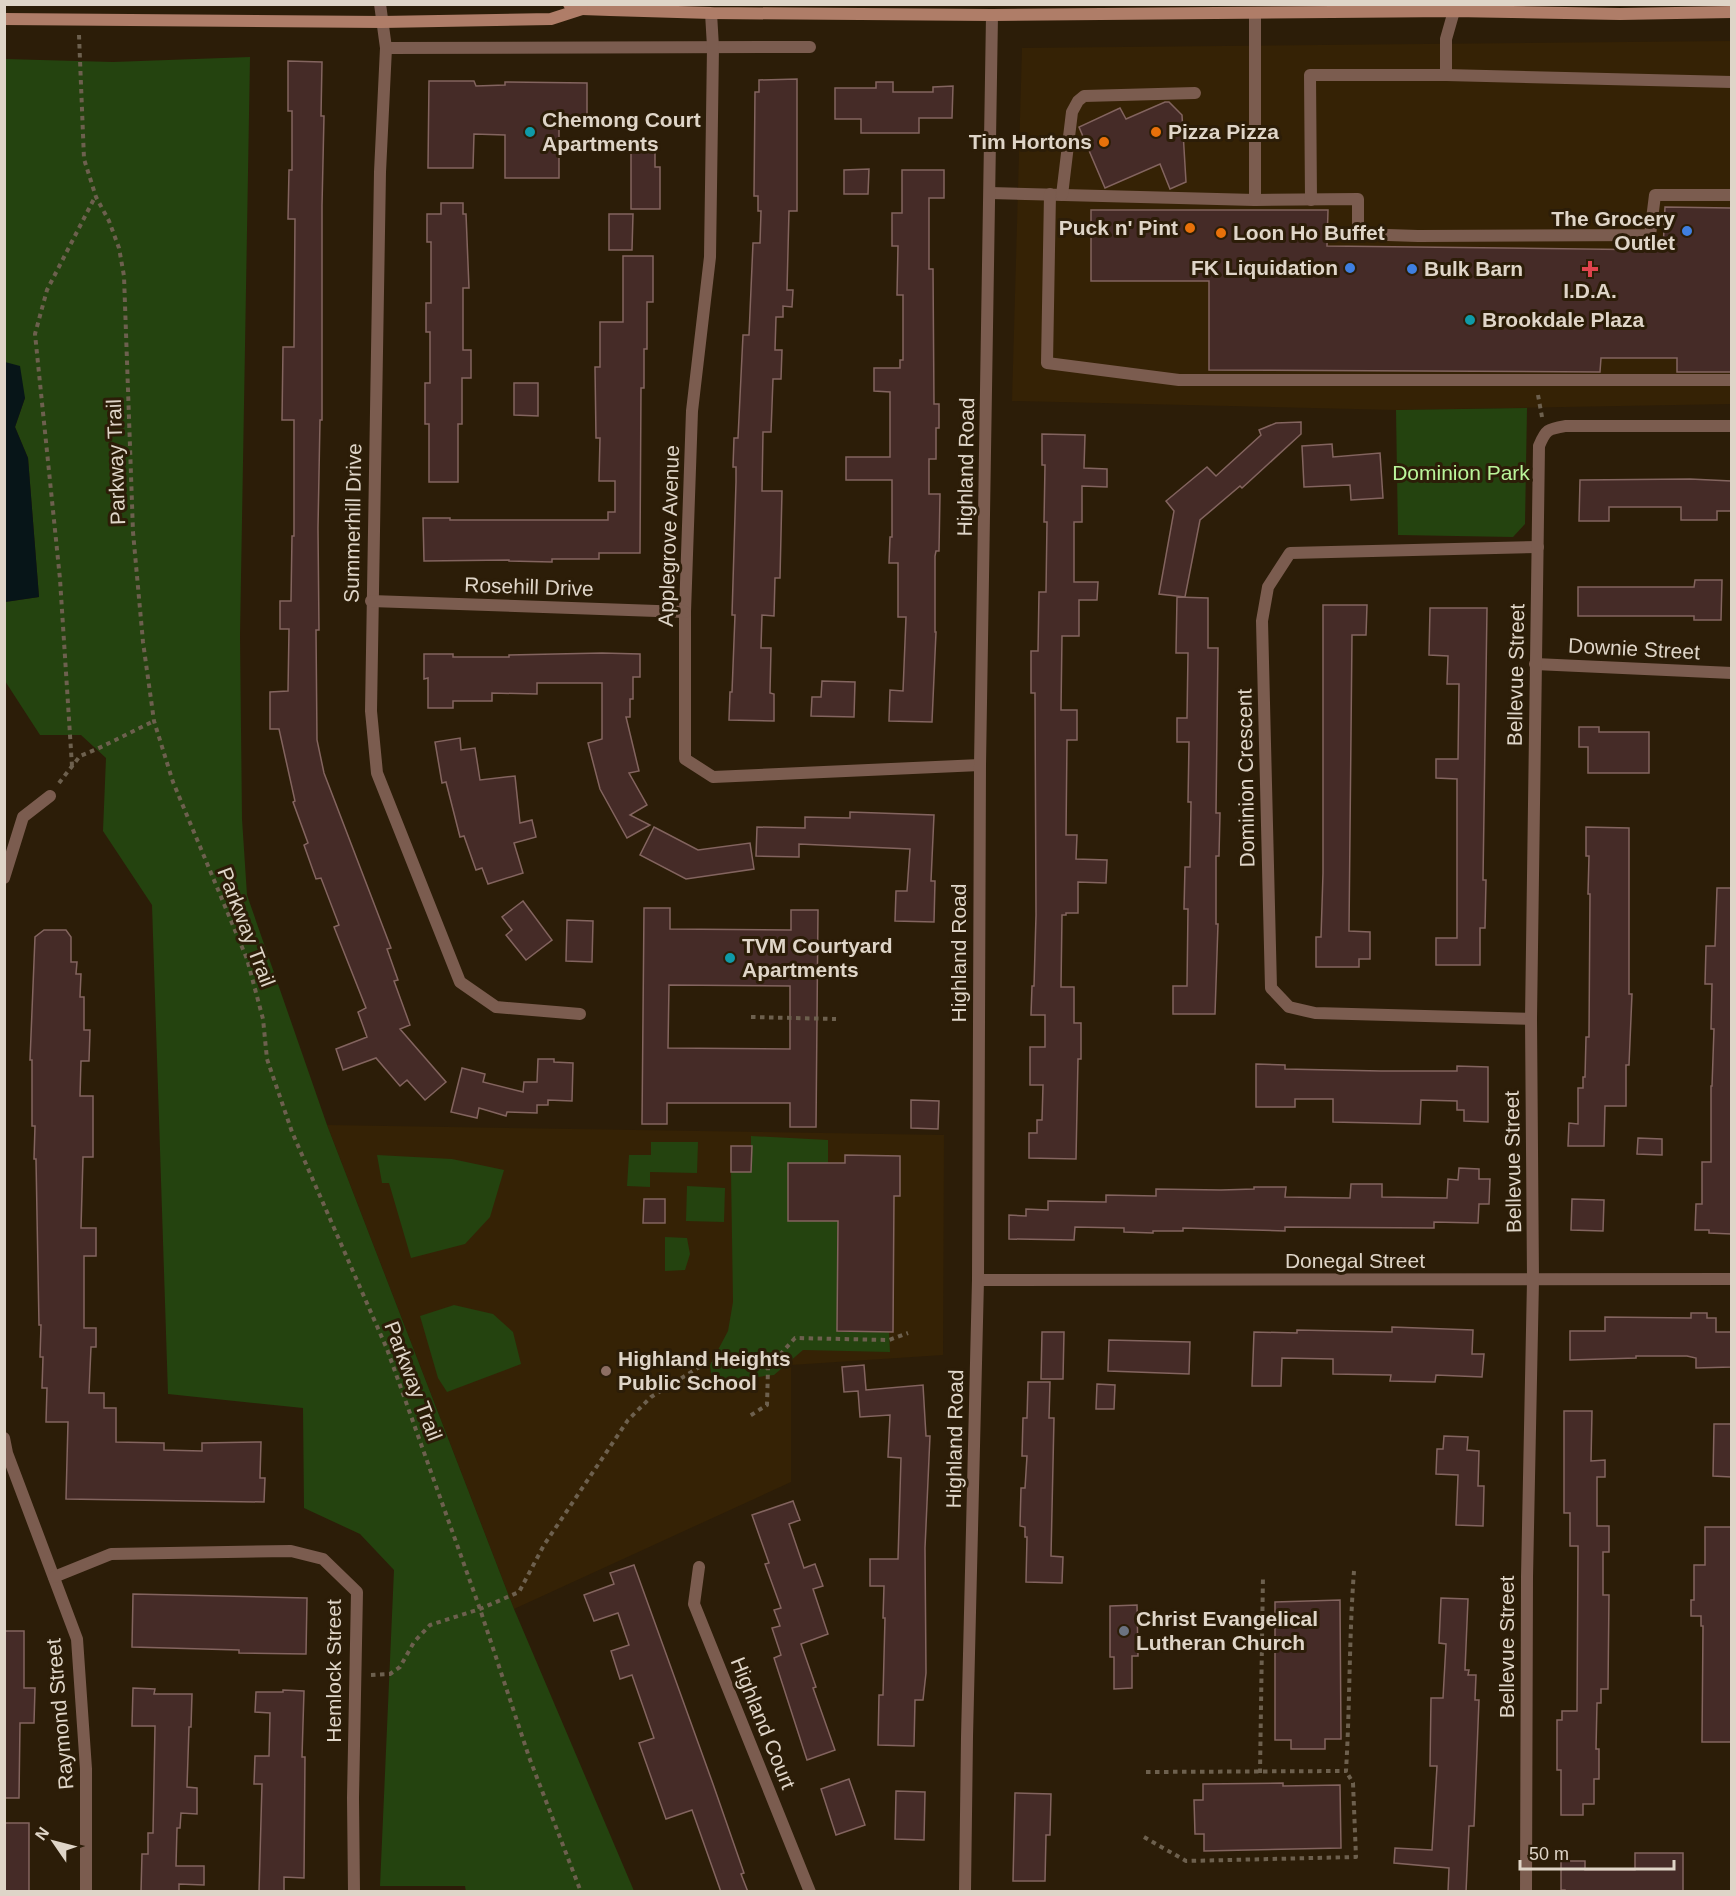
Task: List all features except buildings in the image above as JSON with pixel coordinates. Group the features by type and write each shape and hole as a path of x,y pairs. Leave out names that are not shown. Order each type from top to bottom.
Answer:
{"main road":[{"path":"569,4 581,7 711,13 747,9 992,15 1255,14 1453,8 1731,12"},
{"path":"4,19 382,22 551,19 581,7"}],"street":[{"name":"Summerhill Drive","path":"380,4 386,48 380,172 371,601 371,711 377,773 460,981 496,1007 580,1014"},
{"path":"1446,75 1446,39 1453,8"},
{"name":"Applegrove Avenue","path":"711,13 713,47 710,258 692,411 685,612 684,759 713,777 980,765"},
{"path":"1255,14 1255,200"},
{"name":"Highland Road","path":"965,1892 978,1280 980,765 992,15"},
{"path":"386,48 810,47"},
{"path":"1311,200 1310,75 1446,75 1731,81"},
{"path":"1195,93 1084,96 1078,101 1072,112 1056,195 1047,363 1179,380 1731,380"},
{"path":"990,193 1255,200 1358,199 1358,234 1418,236 1650,235 1655,195 1731,195"},
{"path":"1545,432 1551,428 1566,426 1731,426"},
{"name":"Bellevue Street","path":"1526,1892 1527,1577 1533,1280 1531,1020 1535,664 1539,446 1545,432"},
{"name":"Dominion Crescent","path":"1531,1020 1315,1013 1289,1007 1271,988 1262,621 1268,587 1290,554 1538,547"},
{"name":"Rosehill Drive","path":"371,601 685,612"},
{"name":"Downie Street","path":"1535,664 1731,673"},
{"path":"4,878 23,817 50,796"},
{"name":"Donegal Street","path":"978,1280 1731,1279"},
{"name":"Raymond Street","path":"4,1438 7,1453 77,1639 87,1769 86,1892"},
{"name":"Hemlock Street","path":"54,1577 111,1554 291,1551 323,1559 357,1592 353,1798 354,1892"},
{"name":"Highland Court","path":"699,1567 694,1604 810,1892"}],"path":[{"name":"Parkway Trail","path":"78,19 84,159 96,197 109,221 119,248 124,276 133,532 143,642 154,721 173,782 247,959 263,1019 267,1059 292,1132 387,1349 480,1609 529,1757 581,1892"},
{"path":"72,766 60,579 35,334 47,290 96,197"},
{"path":"1538,391 1545,432"},
{"path":"50,796 80,756 154,721"},
{"path":"751,1017 836,1019"},
{"path":"748,1417 767,1405 768,1368 795,1338 890,1341 908,1333"},
{"path":"355,1676 390,1674 400,1668 414,1642 430,1624 480,1609 519,1592 544,1545 628,1420 651,1397 710,1361 768,1368"},
{"path":"1144,1837 1186,1861 1356,1857 1353,1783 1346,1771 1354,1571"},
{"path":"1260,1773 1263,1575"},
{"path":"1146,1772 1346,1771"}],"shaded area":[{"name":"Brookdale Plaza","path":"1731,41 1731,404 1396,410 1012,401 1022,48"},
{"path":"5,362 20,366 25,398 15,427 28,458 39,597 5,602"},
{"name":"Highland Heights Public School","path":"327,1125 944,1135 943,1355 791,1365 791,1482 514,1609"}],"green space":[{"path":"250,57 240,636 242,819 247,895 327,1125 514,1609 634,1891 466,1892 465,1886 380,1886 394,1570 360,1534 304,1508 303,1408 168,1394 152,905 103,831 106,758 81,735 40,735 5,681 5,602 39,597 28,458 15,427 25,398 5,364 5,59 113,62"},
{"name":"Dominion Park","path":"1527,408 1525,524 1513,537 1398,535 1396,410"},
{"path":"751,1136 828,1140 828,1163 788,1221 838,1221 837,1331 889,1332 890,1352 803,1350 774,1375 712,1382 710,1365 728,1331 733,1302 731,1172 751,1172"},
{"path":"651,1142 698,1142 697,1173 650,1172 650,1187 627,1186 629,1155 651,1155"},
{"path":"377,1155 452,1159 504,1170 490,1217 465,1244 411,1258 389,1183 382,1183"},
{"path":"687,1186 725,1188 724,1222 686,1221"},
{"path":"665,1237 687,1238 690,1254 685,1270 665,1271"},
{"path":"454,1305 493,1314 513,1332 521,1364 447,1392 438,1378 420,1316"}],"place":[{"name":"Chemong Court Apartments","path":"530,132"},
{"name":"Pizza Pizza","path":"1156,132"},
{"name":"Tim Hortons","path":"1104,142"},
{"name":"Puck n' Pint","path":"1190,228"},
{"name":"The Grocery Outlet","path":"1687,231"},
{"name":"Loon Ho Buffet","path":"1221,233"},
{"name":"FK Liquidation","path":"1350,268"},
{"name":"Bulk Barn","path":"1412,269"},
{"name":"I.D.A.","path":"1590,269"},
{"name":"Brookdale Plaza","path":"1470,320"},
{"name":"TVM Courtyard Apartments","path":"730,958"},
{"name":"Highland Heights Public School","path":"606,1371"},
{"name":"Christ Evangelical Lutheran Church","path":"1124,1631"}]}
